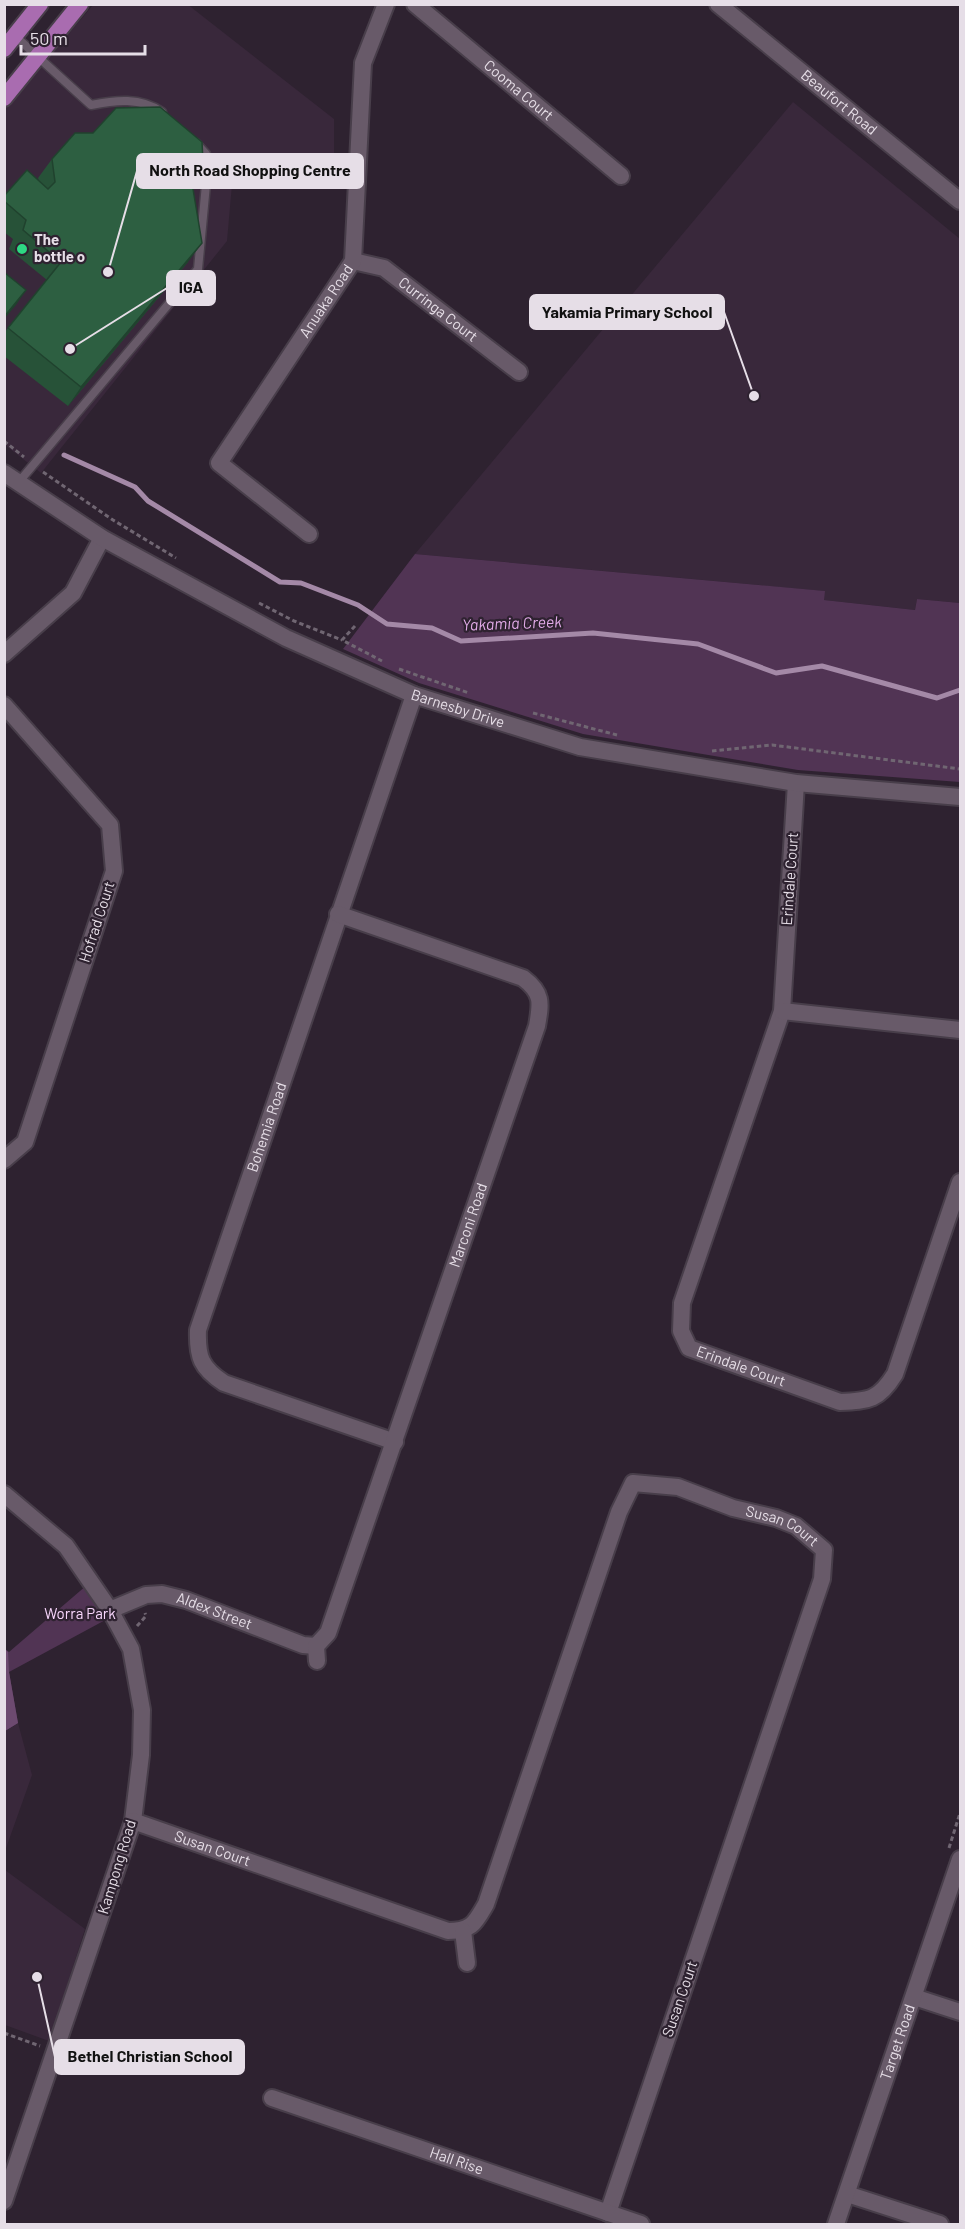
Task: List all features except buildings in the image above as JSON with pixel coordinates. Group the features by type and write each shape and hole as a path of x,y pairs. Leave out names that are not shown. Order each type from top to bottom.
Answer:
{"main road":[{"path":"10,42 40,4"},
{"path":"4,98 80,4"}],"street":[{"name":"Anuaka Road","path":"309,534 219,463 353,261 363,63 386,4"},
{"name":"Cooma Court","path":"415,4 621,176"},
{"name":"Beaufort Road","path":"718,4 959,198"},
{"name":"Curringa Court","path":"353,261 384,268 519,372"},
{"name":"Barnesby Drive","path":"11,478 102,538 286,638 414,695 580,747 796,783 960,797"},
{"path":"4,654 73,593 102,538"},
{"name":"Bohemia Road","path":"394,1442 224,1383 206,1371 197,1348 198,1330 414,695"},
{"name":"Hofrad Court","path":"4,705 110,825 114,872 25,1142 4,1160"},
{"name":"Erindale Court","path":"796,783 782,1011 682,1303 681,1331 689,1348 840,1402 867,1401 885,1390 895,1374 960,1182"},
{"name":"Marconi Road","path":"316,1653 328,1633 537,1026 541,1005 536,988 523,978 338,914"},
{"path":"782,1011 960,1030"},
{"name":"Susan Court","path":"133,1821 448,1931 463,1931 475,1923 486,1904 615,1523 633,1483 678,1487 733,1508 776,1518 796,1526 824,1550 822,1579 608,2213"},
{"name":"Kampong Road","path":"4,1494 66,1546 110,1610 131,1649 142,1710 141,1755 133,1821 4,2201"},
{"name":"Aldex Street","path":"110,1610 138,1599 162,1594 186,1600 303,1645 316,1653"},
{"name":"Target Road","path":"836,2224 960,1859"},
{"path":"463,1931 467,1963"},
{"path":"914,1997 960,2012"},
{"name":"Hall Rise","path":"272,2098 642,2224"},
{"path":"847,2194 940,2224"}],"lane":[{"path":"10,42 37,57 91,105 118,100 150,104 167,115"},
{"path":"11,478 34,465 198,268 206,154 190,137"}],"path":[{"path":"4,441 112,520 178,559"},
{"path":"255,600 294,621 342,640 421,678 471,694"},
{"path":"342,640 355,626"},
{"path":"524,710 623,736"},
{"path":"710,752 772,745 960,769"},
{"path":"136,1638 137,1626 146,1616 138,1599"},
{"path":"4,2033 42,2046 38,2057"}],"shaded area":[{"path":"187,4 334,119 334,168 233,173 227,241 41,473 5,445 4,110 93,5"},
{"path":"793,102 960,239 960,603 917,599 915,610 824,600 824,591 415,554"},
{"path":"5,1649 8,1652 18,1723 5,1731"},
{"path":"18,1723 32,1775 5,1851 5,1731"},
{"path":"5,1870 85,1929 49,2041 5,2025"}],"green space":[{"path":"415,554 825,591 824,600 915,610 917,599 960,603 960,782 798,770 583,734 419,683 343,649"},
{"name":"Worra Park","path":"87,1585 109,1618 9,1672 18,1723 5,1731 5,1649 9,1652"}],"waterway":[{"name":"Yakamia Creek","path":"64,455 135,487 148,501 280,582 301,583 358,605 387,624 432,628 461,641 593,633 698,644 776,673 822,666 937,698 960,690"}],"place":[{"name":"The bottle o","path":"22,249"},
{"name":"North Road Shopping Centre","path":"108,272"},
{"name":"IGA","path":"70,349"},
{"name":"Yakamia Primary School","path":"754,396"},
{"name":"Bethel Christian School","path":"37,1977"}]}
